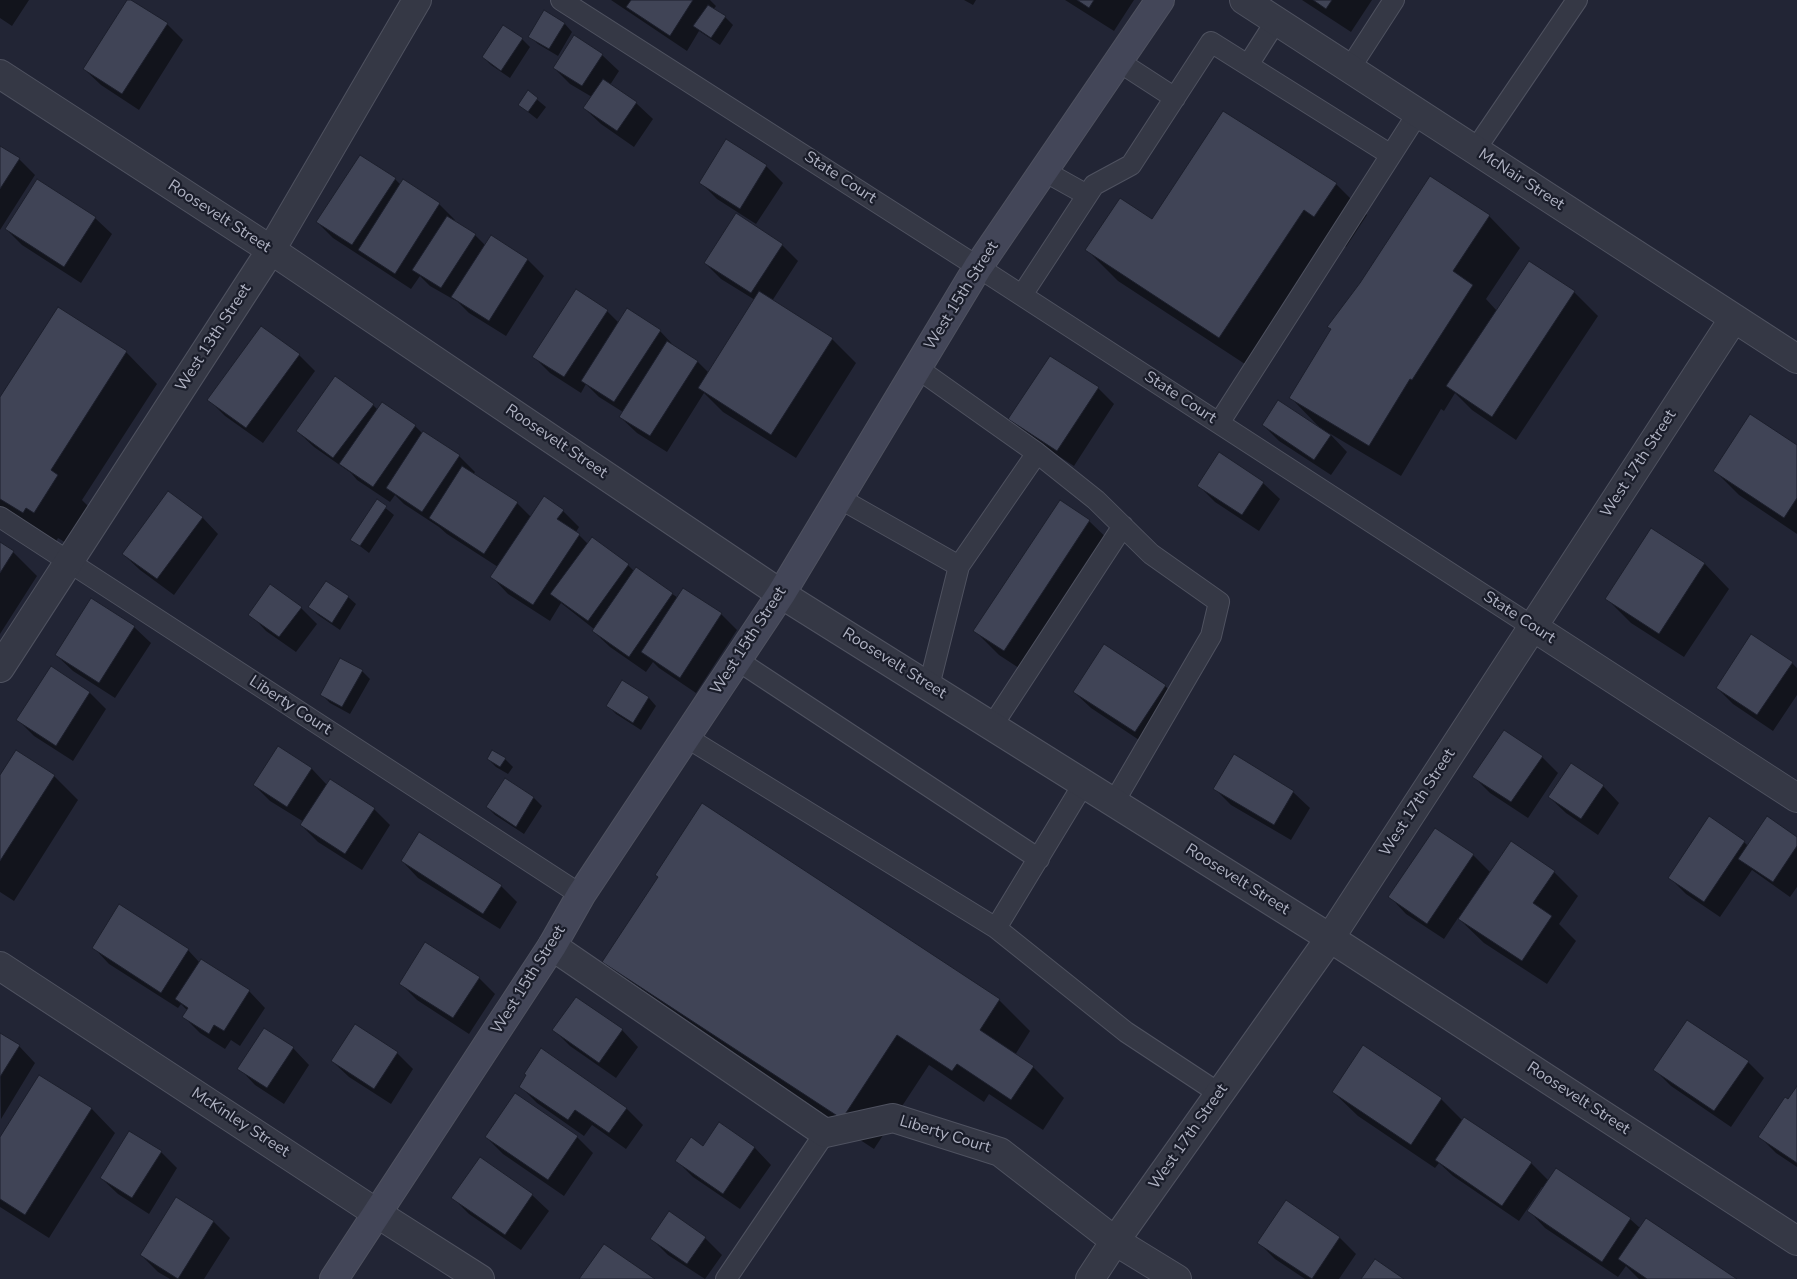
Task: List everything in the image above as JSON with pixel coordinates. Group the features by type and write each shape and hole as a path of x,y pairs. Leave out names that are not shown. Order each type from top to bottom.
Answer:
{"main road":[{"name":"West 15th Street","path":"334,1279 552,946 581,895 781,594 978,267 1160,0"}],"street":[{"name":"West 13th Street","path":"0,668 271,250 417,0"},
{"name":"McNair Street","path":"1244,0 1797,359"},
{"name":"Roosevelt Street","path":"0,74 271,250 781,594 1330,938 1797,1241"},
{"name":"West 17th Street","path":"1090,1279 1330,938 1734,318"},
{"name":"State Court","path":"1533,627 1797,798"},
{"path":"552,946 826,1134"},
{"name":"McKinley Street","path":"0,966 480,1279"},
{"name":"Liberty Court","path":"826,1134 894,1118 1000,1152 1115,1241 1177,1279"}],"lane":[{"name":"State Court","path":"561,0 1022,295 1533,627"},
{"path":"1350,68 1394,0"},
{"path":"1475,150 1577,0"},
{"path":"1248,65 1276,21"},
{"path":"1022,295 1094,185 1131,165 1211,42 1391,155"},
{"path":"1118,61 1174,98"},
{"path":"1219,423 1418,113"},
{"path":"1044,171 1087,195"},
{"path":"917,368 1037,453 1096,500 1151,554 1219,602 1211,636 1114,802"},
{"path":"929,686 959,566 1037,453"},
{"path":"839,498 959,566"},
{"name":"Liberty Court","path":"0,517 581,895"},
{"path":"992,726 1123,526"},
{"path":"737,660 1039,858"},
{"path":"686,737 996,928 1126,1032 1220,1094"},
{"path":"996,928 1084,783"},
{"path":"726,1279 826,1134"}],"building":[{"path":"127,0 131,0 168,23 122,94 83,69"},
{"path":"631,0 693,0 670,36 626,7"},
{"path":"1077,0 1094,0 1089,8"},
{"path":"1313,0 1332,0 1326,9"},
{"path":"708,5 726,16 711,38 693,26"},
{"path":"544,10 565,23 549,49 528,37"},
{"path":"503,25 523,38 501,71 482,57"},
{"path":"574,35 603,54 582,86 553,68"},
{"path":"603,79 637,102 617,131 583,108"},
{"path":"528,90 538,98 528,112 518,105"},
{"path":"1223,111 1337,183 1314,217 1304,210 1219,338 1085,250 1120,198 1152,219"},
{"path":"726,139 767,165 740,209 699,183"},
{"path":"0,146 20,158 0,189"},
{"path":"360,155 396,178 352,245 316,222"},
{"path":"1430,176 1490,215 1453,271 1473,285 1412,380 1410,379 1369,446 1289,398 1331,329 1327,327 1360,283"},
{"path":"37,179 96,217 64,267 5,229"},
{"path":"403,179 440,203 395,274 358,250"},
{"path":"736,213 783,244 751,293 704,263"},
{"path":"447,216 476,234 441,288 412,270"},
{"path":"491,235 528,259 489,321 451,297"},
{"path":"1529,261 1575,291 1492,417 1446,386"},
{"path":"576,289 608,310 564,377 532,357"},
{"path":"759,291 833,338 771,435 698,388"},
{"path":"58,307 127,351 51,470 58,475 34,513 26,508 23,513 0,499 0,397"},
{"path":"627,308 661,330 614,402 581,381"},
{"path":"261,326 300,354 246,428 207,400"},
{"path":"667,341 698,361 650,436 619,417"},
{"path":"1050,356 1099,387 1057,451 1008,419"},
{"path":"335,376 374,404 333,458 296,431"},
{"path":"1278,400 1331,435 1314,460 1262,425"},
{"path":"382,402 416,425 373,487 339,464"},
{"path":"1750,414 1797,445 1797,498 1784,518 1713,471"},
{"path":"423,431 460,455 422,512 386,488"},
{"path":"1219,452 1264,482 1242,515 1197,486"},
{"path":"462,466 518,502 484,554 429,518"},
{"path":"168,491 203,517 157,579 122,554"},
{"path":"544,496 564,510 557,519 580,534 533,605 490,577"},
{"path":"377,499 387,506 360,546 350,540"},
{"path":"1060,500 1090,520 1004,651 973,631"},
{"path":"1651,528 1705,563 1659,634 1605,599"},
{"path":"592,537 629,564 588,621 550,594"},
{"path":"0,542 14,551 0,573"},
{"path":"636,567 673,593 629,657 592,631"},
{"path":"326,581 349,596 332,623 308,607"},
{"path":"270,584 302,607 279,637 248,615"},
{"path":"683,588 722,613 680,678 641,652"},
{"path":"91,598 135,626 99,683 55,655"},
{"path":"1751,634 1793,662 1757,715 1716,688"},
{"path":"1104,644 1166,685 1135,732 1073,692"},
{"path":"340,658 363,670 342,707 320,695"},
{"path":"51,666 90,692 56,746 16,720"},
{"path":"622,680 649,697 633,723 606,706"},
{"path":"1504,730 1543,756 1511,802 1472,777"},
{"path":"278,746 312,768 287,807 253,785"},
{"path":"16,750 55,775 0,861 0,775"},
{"path":"492,750 506,758 500,767 487,759"},
{"path":"1234,754 1294,791 1274,825 1213,789"},
{"path":"1571,763 1604,785 1581,819 1548,797"},
{"path":"505,778 534,797 516,827 486,807"},
{"path":"330,779 375,808 345,854 300,825"},
{"path":"702,803 1000,999 980,1030 1034,1066 1011,1100 957,1064 952,1071 897,1035 842,1119 602,962 658,877 655,875"},
{"path":"1709,816 1745,841 1704,902 1668,878"},
{"path":"1767,816 1797,837 1797,846 1773,882 1738,859"},
{"path":"1435,828 1474,854 1427,924 1388,897"},
{"path":"419,832 502,885 483,914 401,861"},
{"path":"1511,841 1555,871 1533,903 1552,916 1522,961 1458,919"},
{"path":"119,904 189,949 161,993 92,948"},
{"path":"425,942 480,977 453,1018 399,984"},
{"path":"201,959 250,990 224,1031 214,1025 209,1034 182,1017 188,1008 175,999"},
{"path":"576,997 623,1029 599,1063 552,1030"},
{"path":"1687,1020 1749,1061 1714,1111 1653,1070"},
{"path":"355,1024 398,1052 374,1089 331,1061"},
{"path":"264,1028 294,1047 267,1088 237,1069"},
{"path":"0,1033 20,1045 0,1077"},
{"path":"1363,1045 1442,1098 1411,1145 1332,1092"},
{"path":"541,1048 627,1108 609,1133 575,1110 568,1120 519,1087 526,1075 524,1074"},
{"path":"39,1075 92,1108 25,1215 0,1199 0,1137"},
{"path":"1797,1086 1797,1163 1758,1137 1785,1097 1788,1099"},
{"path":"515,1093 578,1136 548,1180 485,1137"},
{"path":"1464,1117 1532,1162 1502,1206 1435,1160"},
{"path":"719,1122 755,1147 723,1194 675,1161 691,1137 703,1146"},
{"path":"129,1131 162,1151 132,1198 100,1178"},
{"path":"480,1157 533,1194 505,1235 451,1198"},
{"path":"1556,1168 1631,1218 1602,1262 1527,1211"},
{"path":"176,1197 214,1221 178,1279 140,1255"},
{"path":"1286,1200 1340,1237 1312,1279 1257,1243"},
{"path":"669,1211 706,1237 687,1264 650,1239"},
{"path":"1646,1218 1737,1279 1647,1279 1618,1259"},
{"path":"604,1244 655,1279 579,1279"},
{"path":"1375,1259 1404,1279 1361,1279"}]}
